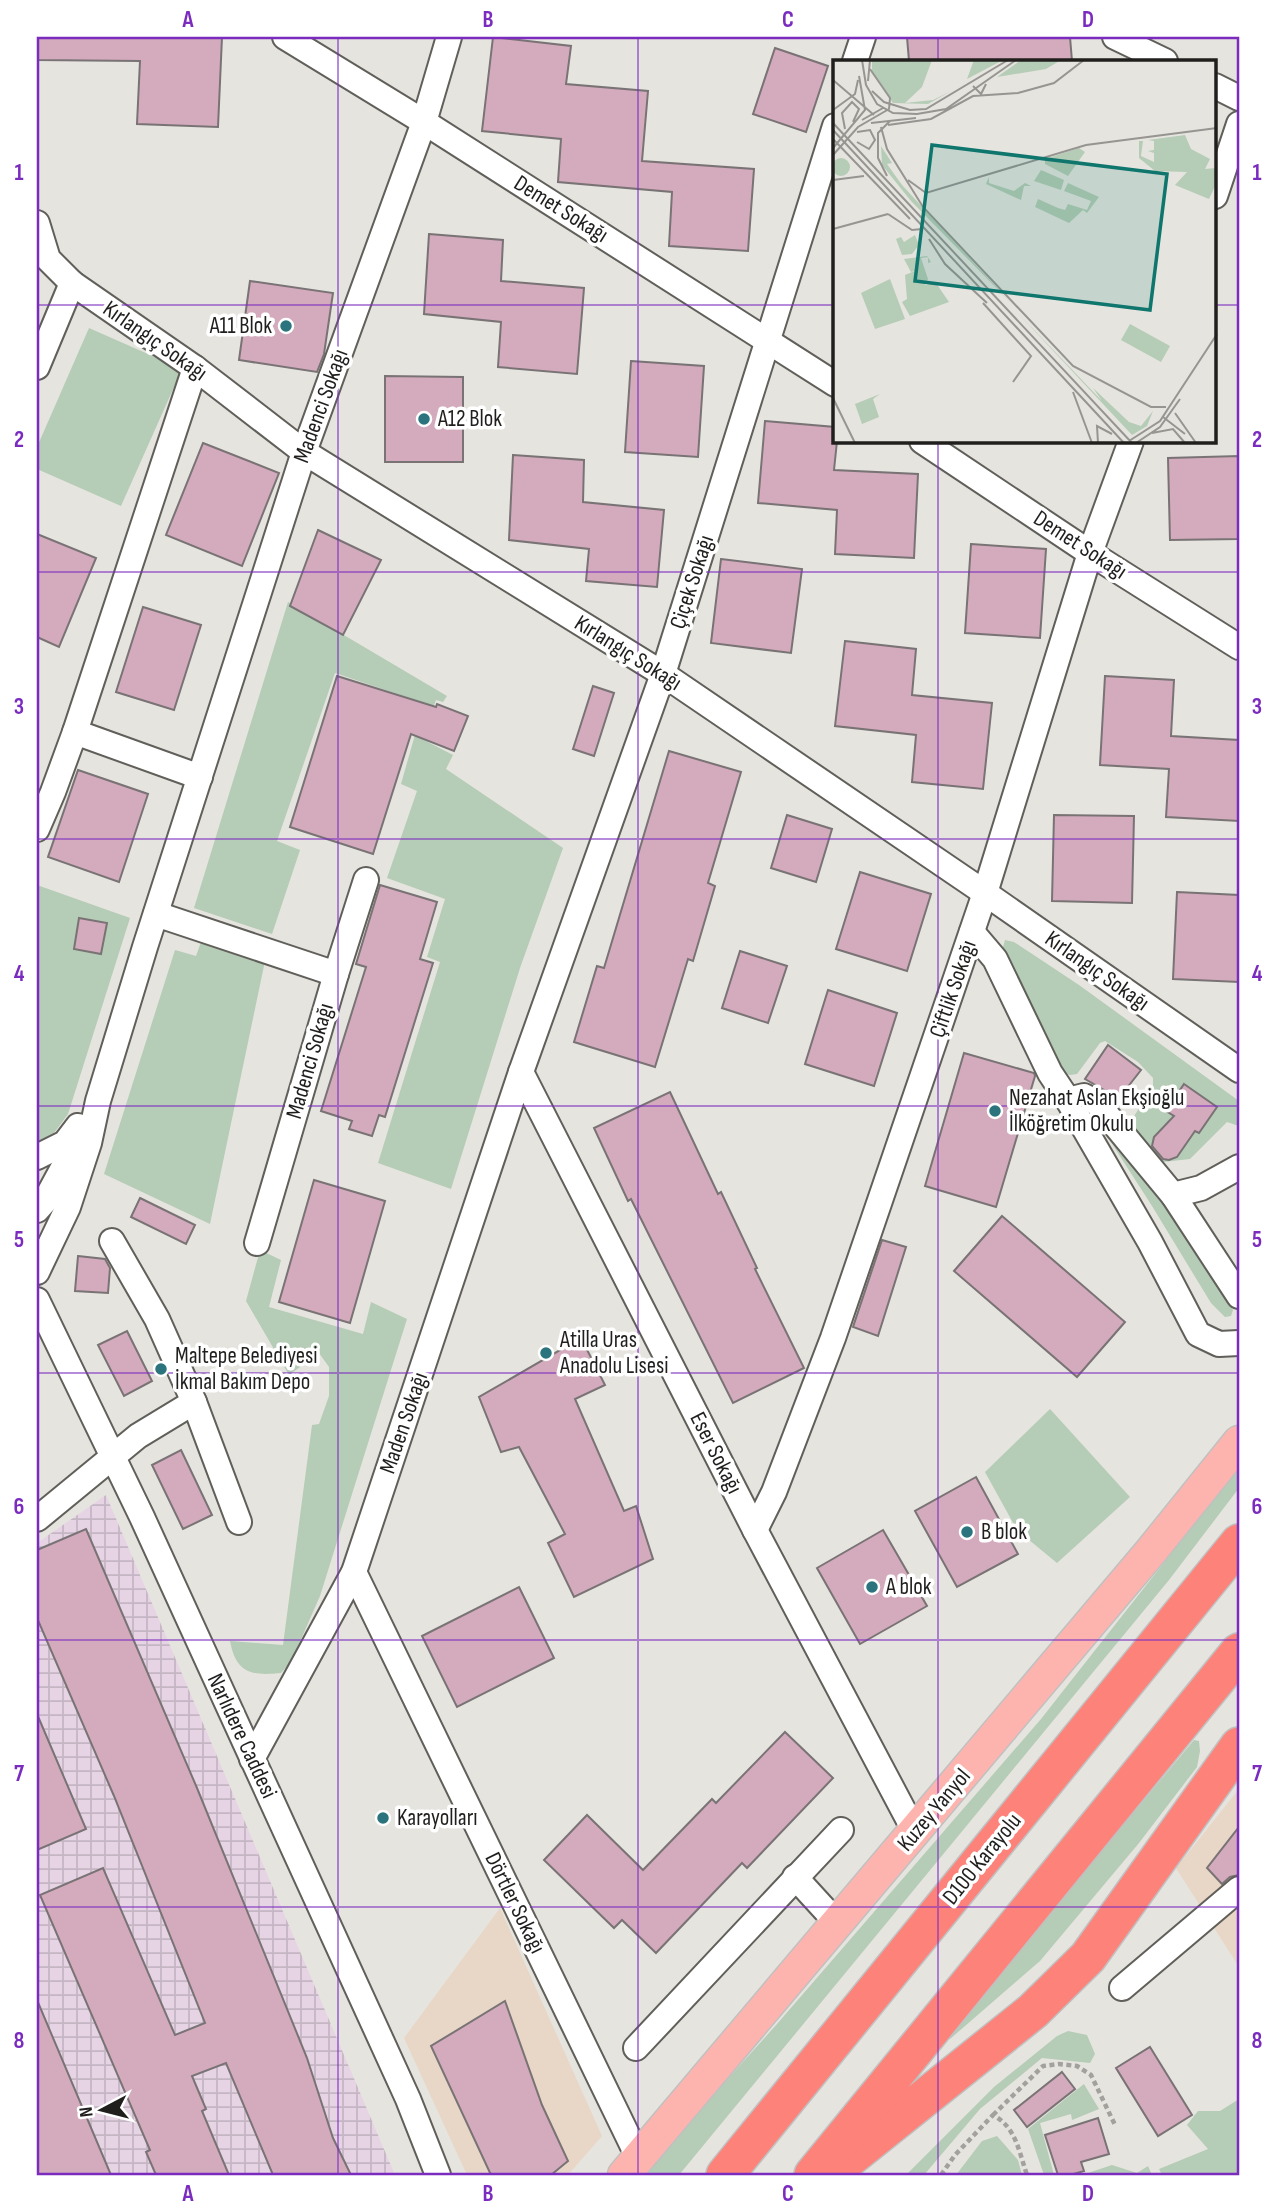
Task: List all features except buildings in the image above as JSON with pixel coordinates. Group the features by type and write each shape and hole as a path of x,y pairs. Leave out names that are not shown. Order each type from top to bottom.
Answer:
{"highway":[{"name":"D100 Karayolu","path":"725,2175 1239,1543"},
{"path":"813,2175 1239,1652"},
{"path":"827,2175 1033,2011 1088,1957 1239,1746"}],"main road":[{"name":"Kuzey Yanyol","path":"631,2167 1152,1550 1239,1442"}],"street":[{"name":"Demet Sokağı","path":"285,37 424,122 833,383"},
{"name":"Madenci Sokağı","path":"98,1101 304,452 424,122 449,37"},
{"path":"855,60 863,37"},
{"path":"1115,37 1163,60"},
{"path":"1216,86 1239,98"},
{"path":"1216,193 1239,124"},
{"name":"Çiçek Sokağı","path":"521,1072 663,674 833,133"},
{"name":"Kırlangıç Sokağı","path":"37,223 48,259 72,283 195,368 304,452 663,674 1239,1070"},
{"path":"37,367 72,283"},
{"path":"37,830 75,732 195,368"},
{"name":"Demet Sokağı","path":"925,443 1090,553 1239,647"},
{"name":"Çiftlik Sokağı","path":"755,1530 774,1492 834,1338 985,893 1090,553 1129,443"},
{"path":"75,732 200,777"},
{"name":"Madenci Sokağı","path":"257,1243 366,880"},
{"path":"156,914 336,974"},
{"path":"972,932 995,959 1050,1073 1150,1242 1198,1334 1219,1344 1239,1343"},
{"name":"Eser Sokağı","path":"521,1072 755,1530 915,1832"},
{"name":"Maden Sokağı","path":"252,1759 354,1572 521,1072"},
{"path":"1068,1100 1084,1096 1097,1103 1173,1195 1239,1296"},
{"path":"37,1157 65,1143 98,1101"},
{"path":"37,1210 51,1190 98,1101"},
{"path":"37,1272 68,1207 89,1143 98,1101"},
{"path":"1173,1195 1201,1188 1239,1167"},
{"path":"112,1241 157,1319 194,1402 239,1522"},
{"name":"Narlıdere Caddesi","path":"37,1300 114,1458 408,2099 438,2175"},
{"path":"37,1519 138,1436 194,1402"},
{"name":"Dörtler Sokağı","path":"354,1572 631,2167"},
{"path":"636,2048 841,1830"},
{"path":"795,1877 838,1924"},
{"path":"1122,1988 1239,1889"}],"path":[{"path":"941,2175 955,2155 1043,2066 1077,2066 1091,2075 1115,2125"},
{"path":"993,2115 1003,2120 1012,2130 1027,2175"}],"shaded area":[{"path":"106,1495 395,2175 37,2175 37,1543"},
{"path":"1239,1789 1239,1967 1176,1868"},
{"path":"500,1908 602,2136 568,2175 467,2175 404,2038"}],"green space":[{"path":"89,328 182,369 121,506 37,469 37,447"},
{"path":"288,602 447,696 443,702 436,700 422,739 453,755 446,769 563,848 520,968 451,1189 378,1163 440,962 427,957 445,899 387,878 417,791 401,784 424,703 335,673 277,841 300,850 272,934 194,908"},
{"path":"37,885 130,918 68,1114 54,1133 37,1145"},
{"path":"1005,940 1014,942 1079,985 1239,1101 1239,1126 1227,1122 1190,1159 1163,1162 1133,1132 1131,1121 1153,1086 1153,1078 1138,1062 1105,1041 1100,1043 1077,1074 1055,1071 1003,947"},
{"path":"201,942 265,961 210,1224 104,1174 175,950 196,956"},
{"path":"1093,1114 1131,1156 1233,1310 1231,1316 1225,1317 1211,1303"},
{"path":"260,1250 281,1260 269,1307 363,1334 371,1302 407,1319 320,1596 291,1662 281,1673 270,1674 253,1673 241,1666 236,1660 230,1641 283,1645 312,1425 319,1424 329,1396 329,1367 319,1353 289,1375 246,1301"},
{"path":"1050,1409 1130,1497 1057,1563 1017,1530 985,1472"},
{"path":"1239,1467 1239,1488 1169,1580 679,2175 641,2175 777,2024 1041,1719"},
{"path":"1194,1740 1199,1741 1197,1767 1139,1843 1040,1961 950,2039 951,2031"},
{"path":"1068,2031 1087,2035 1095,2054 1090,2063 1042,2058 980,2109 924,2175 906,2175 994,2087 1057,2036"},
{"path":"1084,2084 1099,2109 1072,2120 1071,2114 1040,2123 1054,2175 1044,2175 1028,2129"},
{"path":"1239,2099 1239,2175 1162,2175 1159,2169 1208,2149 1187,2125 1198,2111 1220,2111"},
{"path":"997,2136 1018,2160 1022,2175 956,2175 982,2141"},
{"path":"1112,2165 1137,2173 1148,2166 1152,2175 1082,2175"}],"place":[{"name":"A11 Blok","path":"286,326"},
{"name":"A12 Blok","path":"424,419"},
{"name":"Nezahat Aslan Ekşioğlu İlköğretim Okulu","path":"995,1111"},
{"name":"Atilla Uras Anadolu Lisesi","path":"546,1353"},
{"name":"Maltepe Belediyesi İkmal Bakım Depo","path":"161,1369"},
{"name":"B blok","path":"967,1532"},
{"name":"A blok","path":"872,1587"},
{"name":"Karayolları","path":"383,1818"}]}
